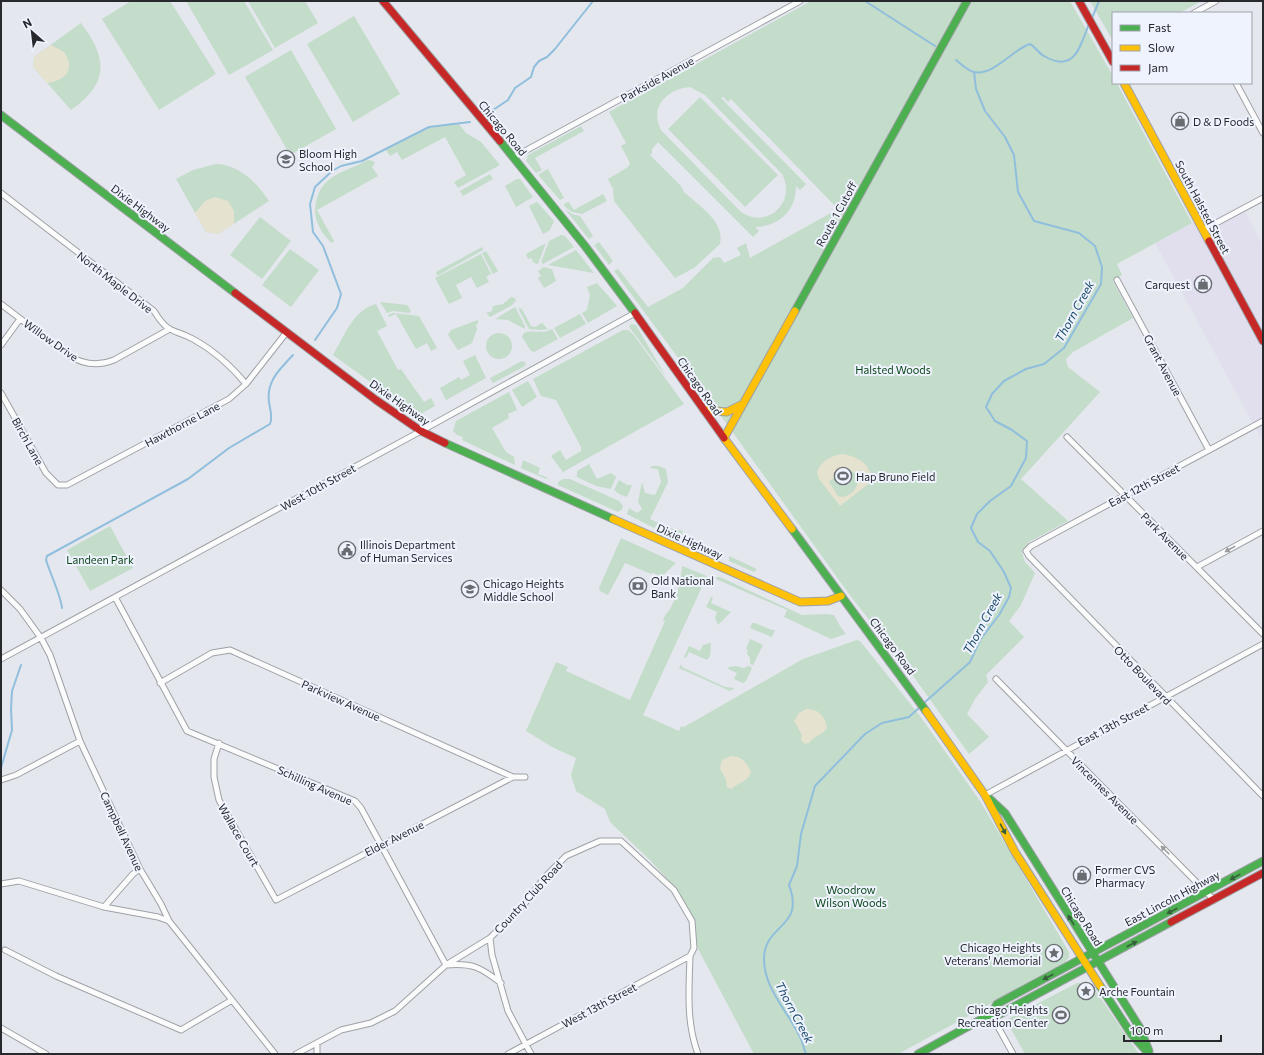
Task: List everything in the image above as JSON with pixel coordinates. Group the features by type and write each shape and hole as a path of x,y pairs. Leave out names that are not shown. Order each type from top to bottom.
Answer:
{"main road":[{"name":"Chicago Road","path":"383,1 514,158 585,247 635,313 724,438 915,695 985,795 1015,852 1088,968 1132,1035 1150,1054"},
{"name":"Route 1 Cutoff","path":"724,438 967,1"},
{"path":"1081,4 1112,59"},
{"name":"South Halsted Street","path":"1125,84 1263,341"},
{"name":"Dixie Highway","path":"1,115 286,333 421,431 459,451 800,602 818,603 841,596"},
{"path":"704,410 727,412 742,404"},
{"name":"Chicago Road","path":"985,795 1005,814 1140,1028 1150,1054"},
{"name":"East Lincoln Highway","path":"991,1014 997,1004 1263,861"},
{"name":"East Lincoln Highway","path":"991,1014 1000,1014 1098,963 1263,873"},
{"path":"918,1054 991,1014"}],"street":[{"name":"Parkside Avenue","path":"514,158 800,1"},
{"path":"1197,12 1216,1"},
{"path":"1237,84 1263,132"},
{"name":"North Maple Drive","path":"1,193 154,311 168,330"},
{"path":"1203,230 1263,198"},
{"name":"Grant Avenue","path":"1117,280 1209,450"},
{"name":"Willow Drive","path":"1,304 77,361 95,364 114,360 168,330"},
{"name":"West 10th Street","path":"1,659 635,313"},
{"path":"1,345 20,319"},
{"path":"168,330 194,340 227,364 246,384"},
{"name":"Hawthorne Lane","path":"58,486 71,484 229,398 246,384 286,333"},
{"name":"Birch Lane","path":"1,392 46,474 58,486"},
{"name":"East 12th Street","path":"1026,551 1031,546 1263,420"},
{"name":"Park Avenue","path":"1067,437 1263,634"},
{"path":"1197,567 1263,531"},
{"name":"Otto Boulevard","path":"1026,551 1029,556 1164,696 1263,796"},
{"name":"Campbell Avenue","path":"1,590 20,609 41,638 50,655 80,741 140,870 161,904 169,921 275,1054"},
{"name":"Schilling Avenue","path":"115,597 187,731 219,743 355,801 361,808 446,965"},
{"name":"East 13th Street","path":"985,795 1164,696 1263,644"},
{"name":"Parkview Avenue","path":"160,683 212,653 230,650 513,777 525,777"},
{"name":"Vincennes Avenue","path":"996,679 1214,900"},
{"path":"1,780 16,775 80,741"},
{"name":"Wallace Court","path":"219,743 214,759 214,777 219,800 276,900"},
{"name":"Elder Avenue","path":"276,900 513,777"},
{"name":"Country Club Road","path":"296,1054 341,1030 371,1023 395,1011 446,965 490,938 525,903 545,877 566,856 600,841 621,841 674,890 692,921 694,948 690,956"},
{"path":"104,907 133,874 140,870"},
{"path":"1,884 19,881 104,907 158,917 169,921"},
{"path":"490,938 492,955 508,1011 531,1054"},
{"path":"5,950 56,976 181,1030 232,1000"},
{"path":"690,956 688,1017 692,1040 698,1054"},
{"name":"West 13th Street","path":"508,1054 690,956"},
{"path":"446,965 464,964 477,967 501,983"},
{"path":"991,1014 1013,1054"},
{"path":"1,1028 46,1054"},
{"path":"317,1043 317,1054"}],"shaded area":[{"path":"1241,205 1263,245 1263,442 1155,243 1202,218 1206,224"}],"green space":[{"path":"131,1 170,1 216,74 159,110 102,19"},
{"path":"186,1 244,1 273,50 229,75"},
{"path":"248,1 305,1 318,23 275,48"},
{"name":"Halsted Woods","path":"811,1 1070,1 1112,74 1112,84 1118,84 1192,223 1117,264 1122,275 1113,281 1133,318 1073,352 1066,359 1068,367 1100,392 1021,479 1068,521 1029,542 1022,553 1025,562 1035,573 1021,605 1009,621 1024,637 986,675 988,682 975,699 967,714 989,737 969,754 906,666 852,598 614,271 617,269 619,270 648,307 683,288 713,258 720,257 724,263 741,255 737,248 746,243 750,258 838,209 731,99 728,102 723,97 721,98 806,184 800,190 796,186 793,203 784,216 772,224 755,227 759,231 753,237 658,142 652,149 652,153 650,155 681,186 684,192 710,215 719,228 721,236 720,244 694,268 675,278 614,201 613,189 608,179 628,167 630,163 621,146 626,143 609,112","holes":["690,87 705,95 782,174 786,184 786,194 777,210 760,218 751,217 741,212 661,130 657,114 662,101 674,91 682,88"]},
{"path":"1090,1 1202,1 1181,12 1112,12 1112,39"},
{"path":"354,16 400,94 353,122 307,44"},
{"path":"81,23 96,48 100,59 100,70 98,80 92,90 71,110 33,67 34,57"},
{"path":"291,50 336,129 290,155 245,77"},
{"path":"700,97 778,175 745,207 668,129"},
{"path":"459,124 466,133 481,142 500,165 458,188 454,182 466,175 445,137 402,160 397,152 390,156 386,150 429,128"},
{"path":"581,126 584,131 535,158 542,170 536,173 526,161 528,155"},
{"path":"368,160 375,163 372,167 378,176 317,210 334,241 332,243 326,237 316,220 315,211 320,190 332,177"},
{"path":"216,164 225,165 240,171 259,187 269,201 218,234 206,232 176,179 193,170"},
{"path":"548,169 564,198 560,200 539,176 539,174"},
{"path":"490,174 493,179 463,196 460,191"},
{"path":"517,179 520,179 533,197 516,207 505,186"},
{"path":"603,194 607,201 582,214 572,212 564,206 565,203 569,202 574,210"},
{"path":"537,202 554,221 550,230 543,234 529,206"},
{"path":"565,209 572,214 580,216 593,236 589,239"},
{"path":"260,217 291,241 262,279 230,255"},
{"path":"561,235 565,236 574,247 543,264 541,262 549,241"},
{"path":"599,242 613,261 609,265 594,245"},
{"path":"546,243 538,264 534,263 531,258 528,259 526,254"},
{"path":"482,247 483,250 437,276 436,272"},
{"path":"290,249 319,270 291,307 262,285"},
{"path":"576,250 594,273 548,265"},
{"path":"486,251 498,271 493,274 482,253"},
{"path":"481,254 491,274 486,277 489,282 477,288 471,277 456,285 462,298 449,304 435,278"},
{"path":"544,267 552,269 556,281 544,288 538,278 541,276 538,271"},
{"path":"597,283 617,306 588,323 582,313 587,310 590,295 587,287"},
{"path":"511,297 515,298 516,301 513,303 514,304 490,317 486,313 492,311 493,306 503,304"},
{"path":"380,302 407,305 411,311 409,313 393,311 387,313"},
{"path":"376,304 387,326 377,331 398,370 401,369 424,402 431,398 435,406 419,415 416,415 333,355 355,318 368,307"},
{"path":"515,307 525,326 525,329 508,320 495,319"},
{"path":"518,308 522,309 531,326 535,327 542,323 548,329 529,329"},
{"path":"393,313 419,316 437,348 431,351 427,343 416,349 396,314 389,317 388,315"},
{"path":"580,314 586,324 560,338 554,328"},
{"path":"478,320 476,325 477,329 472,343 458,350 448,335 451,330"},
{"path":"632,324 636,325 666,377 630,328 629,326"},
{"path":"552,329 558,339 534,352 531,351 522,337 524,333 527,332 545,332"},
{"path":"623,330 628,330 633,334 684,404 563,472 551,456 560,450 566,460 581,451 581,447 556,400 541,396 533,379"},
{"path":"499,333 508,337 512,346 508,355 499,359 490,355 486,346 490,337"},
{"path":"475,355 486,378 446,400 440,388 459,377 461,380 470,375 463,361"},
{"path":"522,361 526,363 525,366 493,383 490,378"},
{"path":"528,381 537,397 522,407 512,390"},
{"path":"509,392 517,410 508,414 509,418 492,428 506,452 514,457 515,465 462,440 463,437 457,435 453,431 456,421"},
{"path":"523,460 540,468 538,474 548,478 546,479 521,468"},
{"path":"589,464 597,479 611,473 616,477 611,489 596,486 577,477 577,471"},
{"path":"652,466 658,466 666,469 668,482 650,519 658,523 654,528 627,514 629,508 637,513 642,509 638,502 642,482 645,493 655,495 661,482 658,469 650,468"},
{"path":"563,479 570,479 619,501 623,506 622,509 618,512 558,485 558,482"},
{"path":"619,480 627,485 632,485 627,497 614,490"},
{"name":"Landeen Park","path":"110,526 133,568 90,591 67,550"},
{"path":"669,528 683,531 680,538 668,534"},
{"path":"621,538 676,563 661,577 625,563 608,595 600,591 599,588"},
{"path":"729,556 757,569 754,572 729,561"},
{"name":"Woodrow Wilson Woods","path":"682,566 707,576 643,715 679,731 681,726 684,727 803,659 857,640 860,641 920,716 980,801 1069,952 1069,957 1064,964 898,1054 754,1054 697,947 695,922 679,892 650,860 610,822 605,809 576,791 571,775 576,758 552,747 526,731 556,662 568,667 566,671 630,700 665,621 663,620 677,593"},
{"path":"717,577 720,577 802,615 834,615 846,634 831,639 784,617 787,610 716,579"},
{"path":"711,597 713,597 711,603 731,612 718,625 715,618 717,612 706,607"},
{"path":"752,623 775,630 772,637 750,628"},
{"path":"750,639 763,645 753,665 750,664 750,658 747,654 748,650 746,649"},
{"path":"711,643 710,656 707,660 689,652 686,658 684,657 689,646 700,651 703,645"},
{"path":"681,664 682,667 725,687 735,688 730,691 679,668"},
{"path":"736,666 743,668 749,666 752,668 746,681 743,683 734,679 737,673 728,669 729,667"},
{"path":"1077,983 1087,983 1093,987 1139,1054 1025,1054 1006,1020"}],"sand":[{"path":"51,45 64,52 69,64 69,69 67,73 59,80 47,83 33,67 34,57"},
{"path":"215,197 228,201 234,211 234,224 218,234 206,232 195,213 205,201"},
{"path":"849,455 859,459 867,466 871,476 871,482 840,506 819,479 817,472 824,462 831,457","holes":["844,468 854,472 857,485 850,494 843,497 838,496 829,482"]},
{"path":"806,709 814,710 823,716 827,728 809,743 805,744 801,740 802,735 794,721 799,713"},
{"path":"731,756 738,757 744,761 751,772 746,780 731,789 727,787 726,780 720,768 722,760"}],"waterway":[{"path":"487,114 508,100 515,88 531,77 534,67 539,61 547,57 555,49 593,1"},
{"path":"865,1 935,46"},
{"path":"1092,18 1099,1"},
{"path":"956,60 969,70 981,72 989,70 1030,44 1044,56 1054,61 1063,62 1069,60 1075,55 1083,41 1089,24"},
{"name":"Thorn Creek","path":"924,703 970,662 980,640 999,615 1009,597 1011,588 1004,572 990,551 978,542 971,528 977,514 990,501 1011,486 1026,458 1027,441 1012,430 995,421 986,407 992,394 1004,381 1026,369 1044,364 1064,348 1101,284 1102,267 1095,246 1079,233 1034,221 1018,192 1014,155 1005,137 985,111 976,89 974,72"},
{"path":"315,340 337,308 341,294 323,246 313,232 310,204 315,187 332,171 341,166 362,161 429,127 470,122"},
{"path":"62,608 58,591 46,560 47,556 188,479 229,448 270,424 270,388 275,376 293,355"},
{"path":"1,768 12,730 12,691 21,665"},
{"name":"Thorn Creek","path":"806,1054 796,1029 772,990 765,969 764,957 766,946 771,937 789,918 792,910 793,899 789,885 797,866 801,834 815,786 865,734 882,723 909,717 921,706"}],"traffic: fast":[{"path":"795,311 967,1"},
{"path":"1,115 235,293"},
{"path":"500,141 585,246 635,313"},
{"path":"445,443 613,519"},
{"path":"792,529 926,711"},
{"path":"990,799 1005,813 1140,1028 1149,1051"},
{"path":"918,1054 991,1014 997,1004 1263,861"},
{"path":"991,1014 1000,1014 1171,922"},
{"path":"1100,986 1132,1035 1149,1054"}],"traffic: slow":[{"path":"1125,84 1209,241"},
{"path":"792,529 724,438 795,311"},
{"path":"704,410 727,412 741,405"},
{"path":"613,519 800,602 828,601 841,596"},
{"path":"926,711 985,795 1015,852 1100,986"}],"traffic: jam":[{"path":"383,1 500,141"},
{"path":"1079,1 1112,60"},
{"path":"1209,241 1263,341"},
{"path":"235,293 376,400 421,431 445,443"},
{"path":"635,313 724,438"},
{"path":"1171,922 1263,873"}],"place":[{"name":"D & D Foods","path":"1180,121"},
{"name":"Bloom High School","path":"286,159"},
{"name":"Carquest","path":"1203,284"},
{"name":"Hap Bruno Field","path":"843,476"},
{"name":"Illinois Department of Human Services","path":"347,550"},
{"name":"Old National Bank","path":"638,586"},
{"name":"Chicago Heights Middle School","path":"470,589"},
{"name":"Former CVS Pharmacy","path":"1082,875"},
{"name":"Chicago Heights Veterans' Memorial","path":"1054,953"},
{"name":"Arche Fountain","path":"1086,991"},
{"name":"Chicago Heights Recreation Center","path":"1061,1015"}]}
